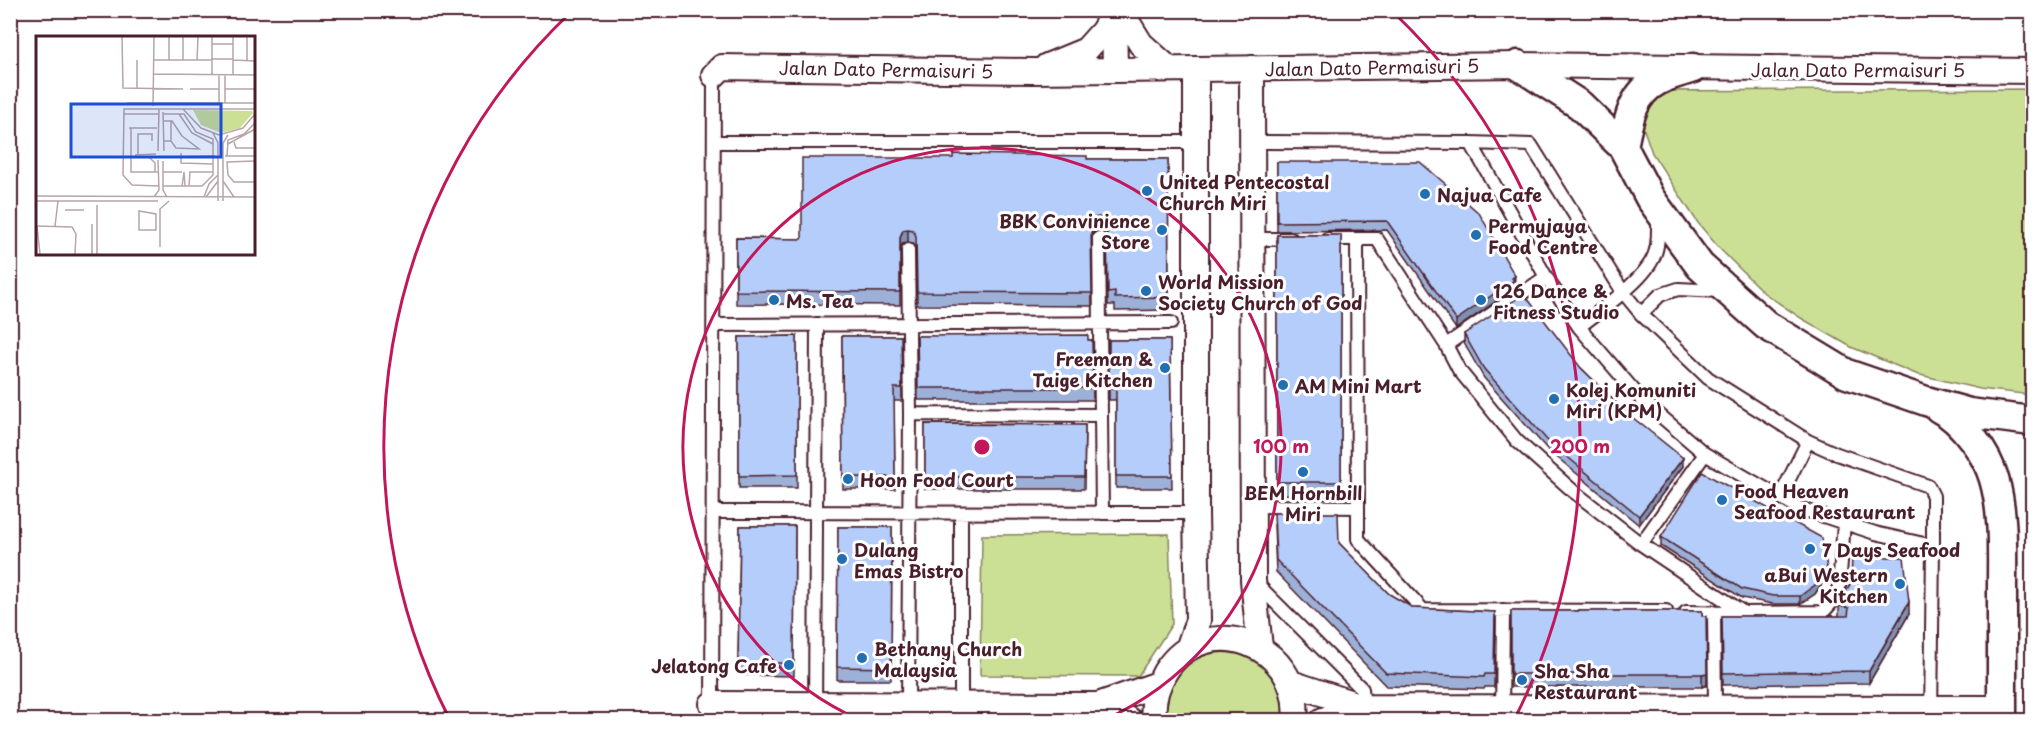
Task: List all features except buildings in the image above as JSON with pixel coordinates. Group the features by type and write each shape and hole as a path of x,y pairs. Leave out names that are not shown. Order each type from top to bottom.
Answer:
{"street":[{"path":"1120,10 1141,44 1169,69"},
{"path":"1114,11 1115,70"},
{"path":"1034,71 1086,50 1103,31 1114,11"},
{"path":"1518,65 1580,105 1623,147 1650,198 1700,266 1766,325 1847,374 1969,413 2032,421"},
{"name":"Jalan Dato Permaisuri 5","path":"714,75 722,68 1034,71 1518,65 2032,70"},
{"path":"1252,68 1253,580 1260,648"},
{"path":"1623,147 1629,116 1640,93 1657,80 1693,68"},
{"path":"1188,649 1198,620 1196,69"},
{"path":"1291,683 1364,707 1503,713 1715,706 1931,714 2002,714 2002,532 1994,480 1987,461 1969,435 1946,411 1926,401"},
{"path":"1154,720 1154,700 1158,684 1170,664 1188,649 1211,641 1236,640 1260,648 1279,663 1291,683 1297,706 1295,720"},
{"path":"712,712 815,712 908,704 961,704 1053,713 1098,705 1158,684"},
{"path":"1098,705 1129,720"},
{"path":"1323,720 1364,707"}],"lane":[{"path":"712,712 714,75"},
{"path":"715,142 1196,142"},
{"path":"1252,142 1531,144 1623,292 1641,314 1708,378 1808,441 1837,454 1928,486 1933,496 1931,714"},
{"path":"1471,142 1546,278 1579,327 1642,400 1705,454 1799,508 1875,533 1933,546"},
{"path":"1579,327 1623,292 1646,269 1654,256 1658,235 1658,209"},
{"path":"1099,238 1102,513"},
{"path":"1252,239 1377,239 1446,345 1459,370 1517,441 1573,491 1641,544 1744,613"},
{"path":"1357,239 1358,539 1423,610 1823,612 1833,601 1839,587 1844,523"},
{"path":"908,250 910,324 908,704"},
{"path":"1446,345 1546,278"},
{"path":"1641,314 1660,295 1678,289 1730,293"},
{"path":"714,325 1171,323"},
{"path":"815,712 817,324"},
{"path":"910,414 1101,415"},
{"path":"1780,497 1808,441"},
{"path":"1641,544 1705,454"},
{"path":"1253,506 1358,507"},
{"path":"713,512 1196,513"},
{"path":"961,513 961,704"},
{"path":"1253,580 1362,688 1364,707"},
{"path":"1503,609 1503,713"},
{"path":"1714,612 1715,706"}],"green space":[{"path":"2032,89 2032,395 1980,389 1916,374 1851,347 1764,293 1719,248 1698,223 1652,153 1641,121 1658,91"},
{"path":"1169,534 1172,624 1138,676 980,675 982,535"},
{"path":"1218,651 1248,655 1267,668 1274,677 1283,698 1283,720 1164,720 1167,694 1170,683 1176,675 1193,661"}],"place":[{"name":"United Pentecostal Church Miri","path":"1147,191"},
{"name":"Najua Cafe","path":"1425,194"},
{"name":"BBK Convinience Store","path":"1162,230"},
{"name":"Permyjaya Food Centre","path":"1476,235"},
{"name":"World Mission Society Church of God","path":"1146,291"},
{"name":"Ms. Tea","path":"774,300"},
{"name":"126 Dance & Fitness Studio","path":"1481,300"},
{"name":"Freeman & Taige Kitchen","path":"1165,368"},
{"name":"AM Mini Mart","path":"1283,385"},
{"name":"Kolej Komuniti Miri (KPM)","path":"1554,399"},
{"name":"BEM Hornbill Miri","path":"1303,472"},
{"name":"Hoon Food Court","path":"848,479"},
{"name":"Food Heaven Seafood Restaurant","path":"1722,500"},
{"name":"7 Days Seafood","path":"1810,549"},
{"name":"Dulang Emas Bistro","path":"842,559"},
{"name":"aBui Western Kitchen","path":"1900,584"},
{"name":"Bethany Church Malaysia","path":"862,658"},
{"name":"Jelatong Cafe","path":"789,665"},
{"name":"Sha Sha Restaurant","path":"1522,680"}]}
